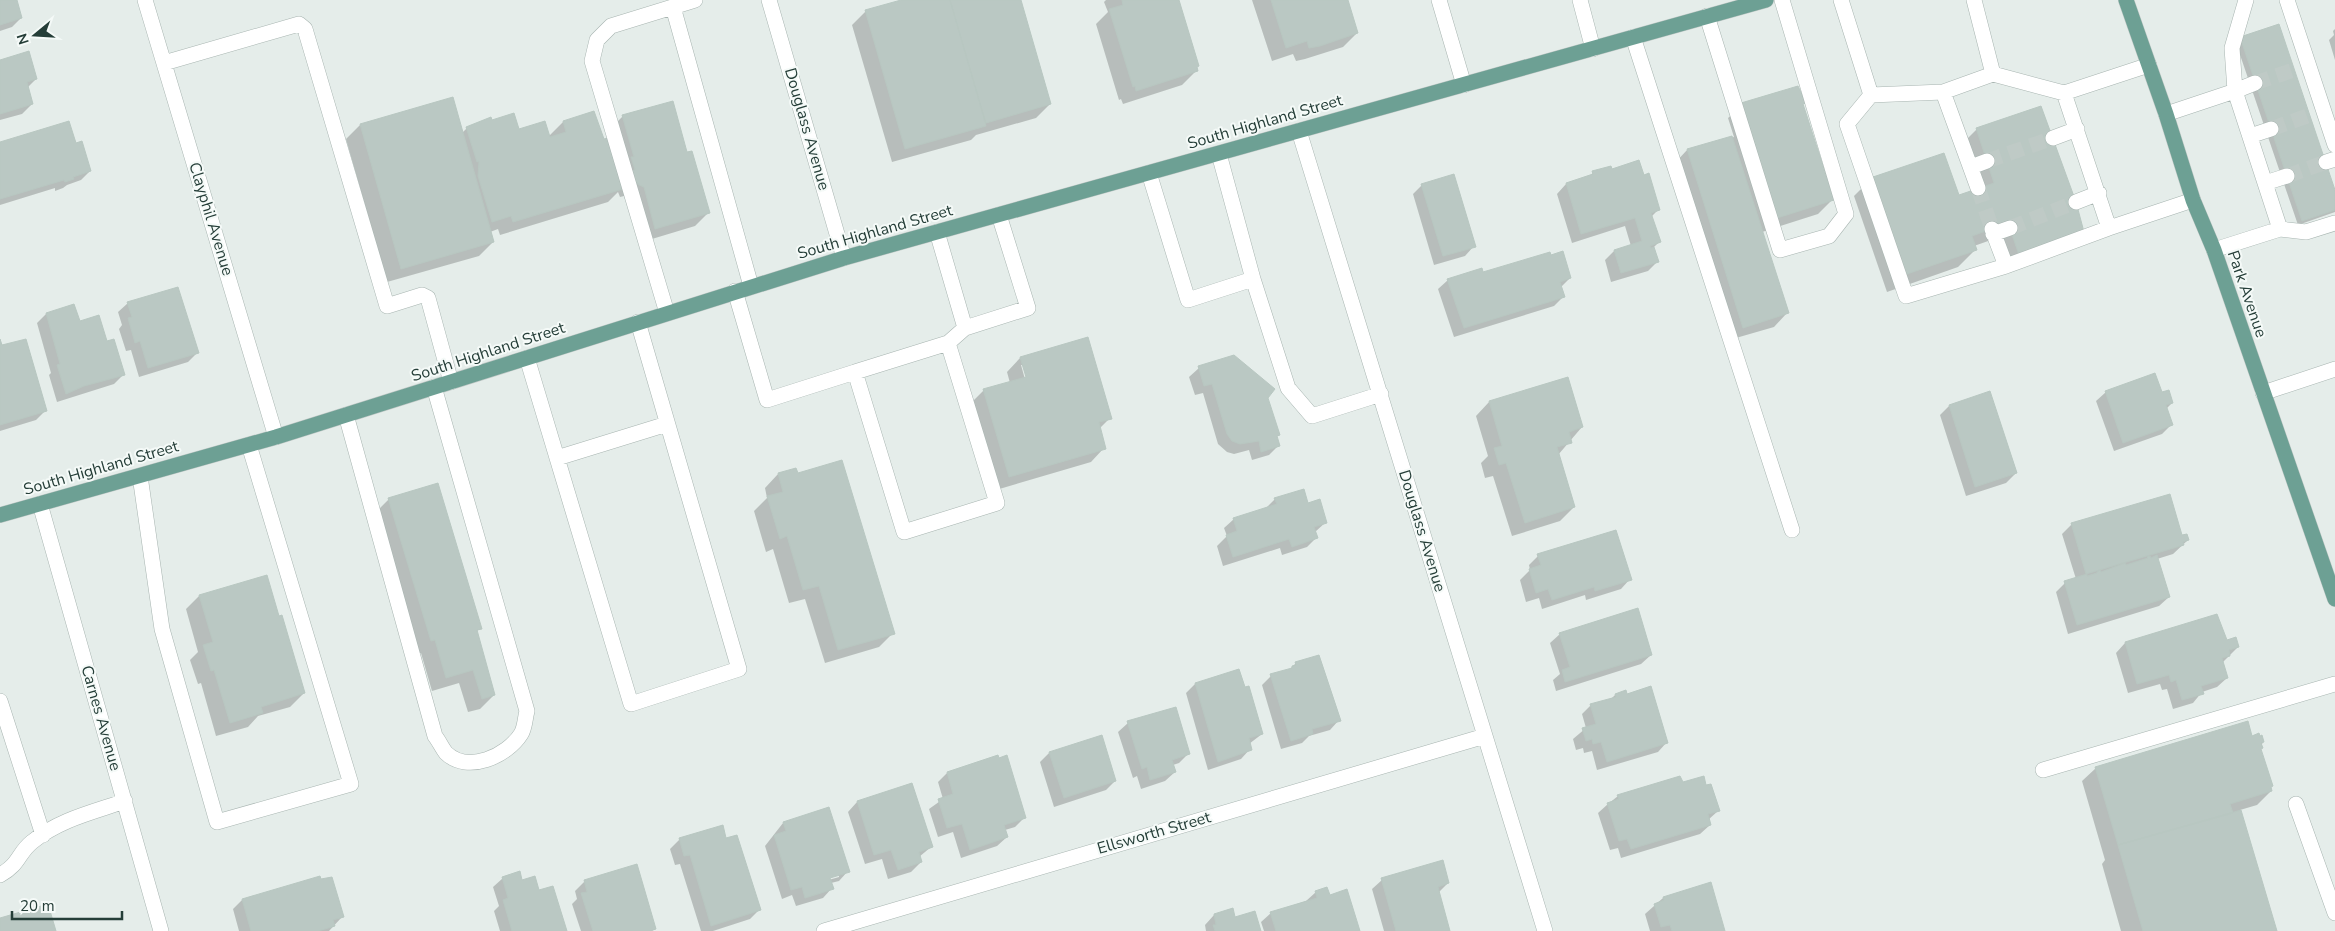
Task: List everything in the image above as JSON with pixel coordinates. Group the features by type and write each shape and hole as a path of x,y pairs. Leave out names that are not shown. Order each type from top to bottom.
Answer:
{"main road":[{"name":"South Highland Street","path":"0,514 250,445 844,258 1766,0"},
{"name":"Park Avenue","path":"2126,0 2166,114 2193,200 2214,250 2335,599"}],"street":[{"name":"Clayphil Avenue","path":"145,0 276,437"},
{"path":"667,313 592,62 597,40 611,26 695,0"},
{"name":"Douglass Avenue","path":"770,0 844,258"},
{"path":"1439,0 1464,85"},
{"path":"1580,0 1593,49"},
{"path":"1707,16 1780,250 1829,236 1846,214 1782,0"},
{"path":"1841,0 1871,95"},
{"path":"1974,0 1993,74"},
{"path":"2246,0 2232,48 2236,91 2280,229"},
{"path":"2287,0 2301,67 2317,113 2335,144"},
{"path":"673,7 752,286"},
{"path":"164,63 299,24 305,29 387,306 422,295 428,298 451,382"},
{"path":"1633,37 1792,530"},
{"path":"2149,65 2064,93 1993,74 1943,92 1871,95 1847,124 1906,296 2006,266 2193,200"},
{"path":"2166,114 2256,83"},
{"path":"1943,92 1978,188"},
{"path":"2064,93 2110,228"},
{"path":"2053,138 2077,129"},
{"path":"2250,136 2271,129"},
{"name":"Douglass Avenue","path":"1299,131 1545,931"},
{"path":"1218,154 1253,279 1288,388 1312,416 1380,394"},
{"path":"1971,167 1987,161"},
{"path":"1149,173 1188,300 1253,279"},
{"path":"2265,182 2287,176"},
{"path":"2076,202 2099,193"},
{"path":"735,291 767,400 948,343 965,328 1028,308 999,215"},
{"path":"2214,250 2280,229 2306,232 2335,223"},
{"path":"2006,266 1992,232 2010,228"},
{"path":"937,232 965,328"},
{"path":"527,358 631,704 739,669 638,322"},
{"path":"855,372 904,532 997,504 948,343"},
{"path":"2263,393 2335,369"},
{"path":"346,415 435,736 447,753 464,762 484,761 504,752 522,733 527,711 434,387"},
{"path":"557,458 667,424"},
{"path":"140,476 162,629 217,822 351,784 250,445"},
{"name":"Carnes Avenue","path":"40,504 161,931"},
{"path":"2044,770 2335,684"},
{"path":"0,701 43,835"},
{"name":"Ellsworth Street","path":"824,931 1485,736"},
{"path":"0,875 12,869 30,843 58,824 124,801"},
{"path":"2296,804 2335,913"}],"building":[{"path":"0,0 17,0 22,18 0,25"},
{"path":"901,0 950,0 986,126 905,149 865,10"},
{"path":"950,0 1021,0 1051,104 986,123"},
{"path":"1122,0 1179,0 1199,66 1197,67 1198,71 1136,91 1135,86 1133,87 1109,9 1123,5"},
{"path":"1271,0 1348,0 1358,33 1320,46 1309,48 1307,41 1286,48"},
{"path":"2279,24 2335,190 2335,210 2302,221 2240,37"},
{"path":"29,51 37,79 27,82 33,104 0,114 0,60"},
{"path":"1798,86 1806,103 1803,104 1834,200 1777,218 1741,103"},
{"path":"453,97 494,242 401,269 360,124"},
{"path":"673,101 687,152 692,151 710,213 655,229 644,187 638,183 634,184 630,171 635,170 631,157 634,157 622,115"},
{"path":"2041,106 2076,202 2084,232 2019,255 2008,223 1972,236 1977,250 1904,275 1870,178 1944,153 1959,195 1994,183 1976,128"},
{"path":"594,111 604,139 608,138 623,189 513,222 511,216 492,222 478,176 479,161 477,162 466,127 491,117 492,120 514,113 519,129 545,121 550,137 566,132 563,121"},
{"path":"69,121 76,143 82,141 91,171 65,182 64,180 0,199 0,142"},
{"path":"1732,136 1789,313 1743,328 1687,149"},
{"path":"1639,160 1644,175 1649,173 1660,210 1651,213 1661,242 1650,246 1651,248 1654,247 1659,262 1621,273 1614,250 1642,241 1635,218 1581,234 1566,183 1593,174 1592,171 1611,166 1612,169"},
{"path":"1454,174 1476,247 1443,256 1421,184"},
{"path":"1563,251 1571,278 1560,282 1565,297 1464,328 1447,279 1482,268 1483,272 1550,252 1551,255"},
{"path":"178,287 199,353 148,368 140,341 135,343 128,318 132,317 127,302"},
{"path":"74,304 80,321 99,315 107,341 114,339 125,375 84,386 66,394 57,365 60,364 46,313"},
{"path":"1088,337 1112,419 1099,422 1106,449 1009,477 983,389 1026,377 1020,357"},
{"path":"0,339 2,345 26,339 47,411 0,425"},
{"path":"1234,355 1275,389 1268,398 1280,435 1277,436 1280,446 1261,452 1259,441 1240,444 1232,441 1227,434 1212,384 1204,386 1198,366"},
{"path":"2155,373 2162,392 2169,390 2173,403 2166,405 2173,425 2123,443 2105,391"},
{"path":"1568,377 1583,427 1569,432 1572,443 1557,447 1575,507 1525,523 1506,463 1499,465 1494,448 1502,446 1489,401"},
{"path":"1990,391 2017,473 1975,487 1949,405"},
{"path":"842,460 895,634 838,650 819,586 803,590 787,536 780,539 767,496 783,492 778,473 796,468 798,473"},
{"path":"438,483 482,629 477,630 495,695 482,699 473,670 446,678 435,640 431,641 388,498"},
{"path":"1304,489 1308,503 1320,499 1327,523 1314,527 1318,538 1292,547 1289,539 1233,557 1226,535 1237,531 1233,518 1277,504 1274,498"},
{"path":"2170,494 2182,535 2187,534 2189,540 2183,542 2184,545 2086,574 2071,523"},
{"path":"1616,530 1632,580 1595,591 1594,587 1552,600 1548,589 1536,593 1529,569 1541,565 1537,554"},
{"path":"2157,555 2170,597 2077,625 2064,581"},
{"path":"267,575 279,616 282,615 305,693 261,707 263,713 230,723 214,670 211,671 203,645 213,642 199,595"},
{"path":"1638,608 1652,655 1565,682 1562,670 1570,667 1559,633"},
{"path":"2217,614 2227,640 2236,637 2239,647 2229,650 2230,656 2222,658 2228,678 2201,686 2204,694 2182,700 2176,680 2171,682 2169,675 2137,684 2125,642"},
{"path":"1319,655 1341,721 1312,729 1313,734 1291,741 1270,674 1292,668 1292,666 1296,665 1295,662"},
{"path":"1239,669 1245,687 1249,686 1263,734 1249,738 1252,750 1218,762 1195,683"},
{"path":"1651,686 1668,743 1607,762 1601,742 1593,744 1592,739 1586,741 1582,728 1596,724 1590,704 1616,697 1615,694 1626,690 1627,694"},
{"path":"1176,707 1190,754 1172,760 1176,772 1150,780 1147,767 1142,769 1127,721"},
{"path":"2248,721 2252,736 2259,733 2260,736 2262,735 2264,742 2261,743 2263,748 2261,749 2273,786 2271,787 2272,791 2230,804 2233,813 2118,845 2095,767"},
{"path":"1102,735 1116,781 1064,798 1049,752"},
{"path":"998,755 999,758 1007,755 1026,818 1004,825 1008,837 970,850 962,824 947,828 938,799 953,794 947,772"},
{"path":"1680,776 1683,782 1704,776 1706,785 1711,784 1720,811 1708,814 1711,825 1631,849 1627,839 1619,841 1607,803 1619,799 1617,795"},
{"path":"912,783 933,847 919,852 922,862 898,870 891,850 874,855 857,801"},
{"path":"829,807 850,872 830,878 834,889 805,898 802,887 791,890 774,835 786,831 783,822"},
{"path":"2241,810 2277,931 2143,931 2118,845"},
{"path":"723,825 726,838 737,835 761,910 711,926 690,855 684,856 679,838"},
{"path":"1443,860 1449,883 1438,887 1450,931 1396,931 1381,878"},
{"path":"637,864 656,929 650,931 593,931 581,893 587,892 584,880"},
{"path":"520,871 522,880 535,876 539,890 553,886 567,931 512,931 503,900 508,898 502,877"},
{"path":"320,876 321,879 332,877 344,917 333,920 335,926 318,931 251,931 242,899"},
{"path":"1711,882 1725,931 1672,931 1670,925 1661,927 1654,904 1664,900 1663,897"},
{"path":"1327,887 1330,895 1347,889 1360,931 1276,931 1270,912 1317,898 1315,891"},
{"path":"48,904 56,931 0,931 0,918"},
{"path":"1233,908 1235,917 1255,911 1261,931 1215,931 1213,925 1216,925 1214,914"}],"tunnel":[{"path":"2255,83 2294,70"},
{"path":"2271,129 2310,115"},
{"path":"1987,161 2053,138"},
{"path":"2287,176 2326,162"},
{"path":"1978,188 1992,229"},
{"path":"2010,228 2076,202"}]}
